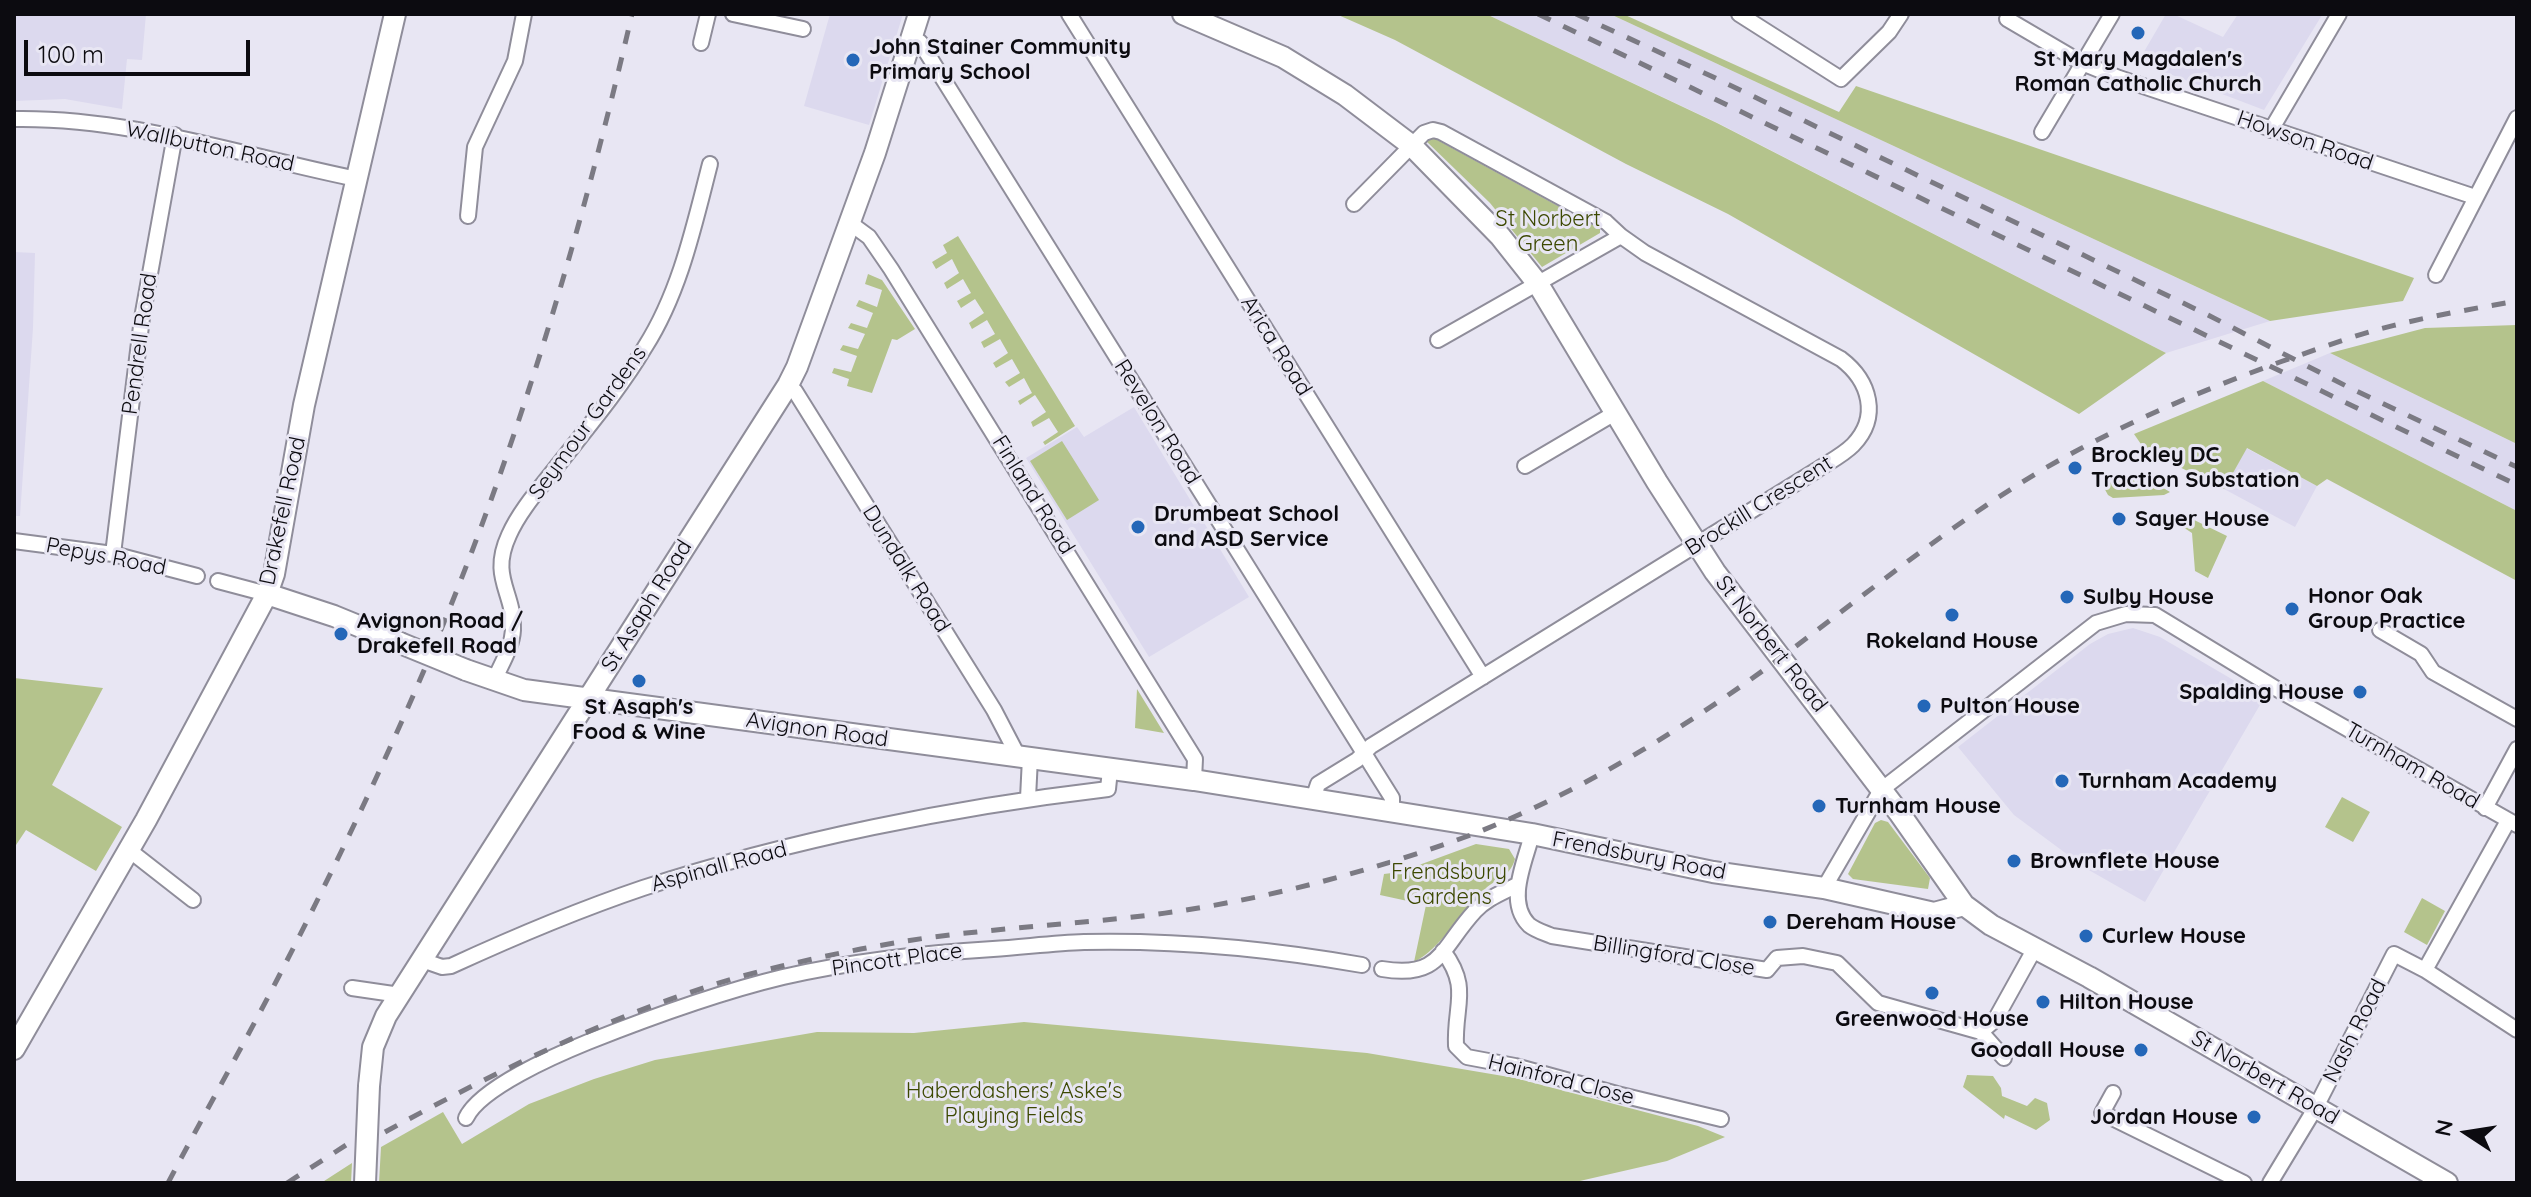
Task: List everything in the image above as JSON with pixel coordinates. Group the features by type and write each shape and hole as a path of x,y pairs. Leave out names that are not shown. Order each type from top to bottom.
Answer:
{"street":[{"name":"Drakefell Road","path":"14,1049 129,850 267,594 274,574 304,405 395,14"},
{"path":"468,216 475,147 515,61 524,14"},
{"path":"701,43 708,14"},
{"path":"733,14 803,29"},
{"name":"St Asaph Road","path":"365,1183 369,1086 375,1036 788,385 850,223 919,14"},
{"name":"Arica Road","path":"1069,14 1483,677"},
{"name":"St Norbert Road","path":"1183,14 1247,40 1345,95 1411,145 1480,214 1538,284 1697,546 1747,616 1818,704 1964,905 1991,925 2447,1183"},
{"path":"1739,14 1841,79 1889,32 1901,14"},
{"path":"2042,132 2112,14"},
{"path":"2271,130 2339,14"},
{"name":"Howson Road","path":"2007,19 2082,63 2271,130 2475,197"},
{"name":"Revelon Road","path":"911,39 920,42 928,54 1364,753 1392,798 1392,812"},
{"name":"Wallbutton Road","path":"14,119 59,118 175,135 291,166 357,179"},
{"path":"2436,275 2475,197 2512,141 2517,118"},
{"path":"1354,204 1411,145 1424,133 1433,130 1606,222 1621,236 1438,340"},
{"name":"Pendrell Road","path":"113,554 142,318 175,135"},
{"name":"Seymour Gardens","path":"494,681 510,646 513,629 511,611 500,579 504,547 537,492 593,420 660,322 680,274 710,164"},
{"name":"Finland Road","path":"850,223 869,237 891,269 1094,593 1195,759 1194,780"},
{"name":"Brockill Crescent","path":"1364,753 1850,448 1868,422 1869,394 1854,368 1645,253 1621,236"},
{"name":"Dundalk Road","path":"788,385 795,391 1024,757"},
{"path":"1525,466 1615,413"},
{"name":"Pepys Road","path":"14,541 113,554 197,576"},
{"path":"218,581 267,594"},
{"name":"Avignon Road","path":"267,594 334,616 494,681 524,690 1024,757 1109,779 1194,780 1313,799"},
{"name":"Turnham Road","path":"1824,888 1881,790 2096,623 2126,614 2155,615 2275,688 2512,823"},
{"path":"2380,630 2421,654 2433,672 2517,719"},
{"path":"2485,808 2517,749"},
{"path":"1313,799 1318,784 1364,753"},
{"path":"1024,757 1028,798"},
{"name":"Aspinall Road","path":"422,960 442,967 451,966 526,932 628,894 728,863 824,839 1109,779"},
{"name":"Frendsbury Road","path":"1313,799 1532,834 1713,872 1824,888 1934,913 1964,905"},
{"path":"2425,970 2512,823"},
{"path":"1382,969 1406,973 1424,969 1476,911 1492,897 1517,885 1532,834"},
{"path":"129,850 193,900"},
{"name":"Billingford Close","path":"1517,885 1521,910 1529,925 1552,936 1767,970 1777,958 1789,956 1837,963 1878,1003 1981,1032"},
{"name":"Pincott Place","path":"466,1118 474,1103 524,1072 571,1049 644,1020 782,978 863,962 942,951 1082,942 1190,944 1362,965"},
{"path":"2004,1058 1981,1032 1995,1020 2035,948"},
{"name":"Hainford Close","path":"1443,951 1456,969 1461,985 1456,1046 1467,1057 1515,1066 1721,1119"},
{"name":"Nash Road","path":"2316,1107 2394,954 2425,970 2517,1030"},
{"path":"352,988 400,995"},
{"path":"2113,1093 2102,1113 2244,1183"},
{"path":"2270,1183 2316,1107"}],"shaded area":[{"path":"14,14 146,14 142,60 127,59 122,109 65,99 14,101"},
{"name":"John Stainer Community Primary School","path":"830,14 903,14 869,125 804,106"},
{"path":"1486,14 1610,14 2270,321 2166,353 1718,123"},
{"path":"2166,14 2173,14 2223,37 2238,14 2322,15 2264,110 2138,62"},
{"path":"14,252 35,253 20,516 14,516"},
{"path":"2330,353 2517,444 2517,511 2263,381"},
{"name":"Drumbeat School and ASD Service","path":"1134,407 1249,597 1149,657 1026,458 1077,427 1084,437"},
{"path":"2246,448 2317,486 2295,527 2224,489"},
{"name":"Turnham Academy","path":"2133,628 2160,637 2264,698 2145,902 2087,869 2014,815 1958,747 2090,644 2108,634"}],"green space":[{"path":"1336,14 1486,14 1717,123 2166,353 2079,414 1728,214 1626,164 1395,40"},
{"path":"1610,14 1623,14 1839,112 1856,86 2414,278 2403,301 2270,321"},
{"name":"St Norbert Green","path":"1428,136 1441,137 1441,142 1600,229 1600,233 1542,267 1490,203 1424,139"},
{"path":"958,236 1075,426 1045,445 1043,442 1058,432 1049,418 1033,427 1031,422 1046,412 1035,395 1020,405 1018,401 1032,393 1024,378 1009,387 1005,382 1020,373 1012,359 996,368 993,363 1008,353 1000,339 984,348 981,342 995,334 987,320 972,329 969,323 984,313 975,299 961,308 957,301 971,293 963,279 947,289 944,283 959,273 952,259 936,269 932,262 947,253 943,245"},
{"path":"868,274 882,280 915,329 897,340 892,339 872,393 847,386 849,379 832,373 834,368 851,372 857,356 840,350 843,345 858,349 865,334 848,328 851,323 867,328 873,313 856,306 859,300 877,307 882,290 865,284"},
{"path":"2517,325 2517,444 2330,353 2425,328"},
{"path":"2263,381 2517,511 2517,581 2327,479 2317,486 2247,448 2224,489 2145,450 2134,434"},
{"path":"1062,441 1099,500 1067,520 1030,461"},
{"path":"2136,476 2170,492 2113,498 2103,486 2122,477"},
{"path":"2188,517 2227,536 2208,578 2195,571 2192,533 2183,527"},
{"path":"14,678 103,688 52,785 122,827 96,871 26,830 14,848"},
{"path":"1137,689 1164,733 1135,728"},
{"path":"2342,797 2370,812 2353,842 2325,827"},
{"path":"1881,820 1888,822 1930,878 1928,889 1853,879 1848,874 1875,823"},
{"name":"Frendsbury Gardens","path":"1476,844 1509,849 1515,859 1513,865 1476,898 1433,948 1414,962 1426,905 1380,895 1384,874 1400,872"},
{"path":"2422,898 2445,911 2427,945 2404,932"},
{"name":"Haberdashers' Aske's Playing Fields","path":"1024,1022 1367,1053 1515,1078 1698,1126 1725,1137 1667,1161 1571,1183 379,1183 381,1147 443,1112 462,1144 529,1104 655,1060 817,1032 914,1033"},
{"path":"1967,1075 1993,1076 2002,1096 2027,1106 2035,1098 2047,1103 2050,1120 2036,1130 2005,1115 2004,1119 1963,1087"},
{"path":"352,1163 351,1183 321,1183"}],"railway":[{"path":"168,1183 342,851 438,637 496,485 548,330 593,173 632,14"},
{"path":"1538,14 2517,485"},
{"path":"1576,14 2208,315 2352,389 2517,467"},
{"path":"385,1132 578,1036 731,979 806,960 904,941 1134,917 1222,904 1329,880 1468,836 1587,781 1700,714 1969,517 2037,473 2095,441 2218,386 2342,340 2414,321 2517,301"},
{"path":"287,1183 354,1140"}],"place":[{"name":"St Mary Magdalen's Roman Catholic Church","path":"2138,33"},
{"name":"John Stainer Community Primary School","path":"853,60"},
{"name":"Brockley DC Traction Substation","path":"2075,468"},
{"name":"Sayer House","path":"2119,519"},
{"name":"Drumbeat School and ASD Service","path":"1138,527"},
{"name":"Sulby House","path":"2067,597"},
{"name":"Honor Oak Group Practice","path":"2292,609"},
{"name":"Rokeland House","path":"1952,615"},
{"name":"Avignon Road / Drakefell Road","path":"341,634"},
{"name":"St Asaph's Food & Wine","path":"639,681"},
{"name":"Spalding House","path":"2360,692"},
{"name":"Pulton House","path":"1924,706"},
{"name":"Turnham Academy","path":"2062,781"},
{"name":"Turnham House","path":"1819,806"},
{"name":"Brownflete House","path":"2014,861"},
{"name":"Dereham House","path":"1770,922"},
{"name":"Curlew House","path":"2086,936"},
{"name":"Greenwood House","path":"1932,993"},
{"name":"Hilton House","path":"2043,1002"},
{"name":"Goodall House","path":"2141,1050"},
{"name":"Jordan House","path":"2254,1117"}]}
